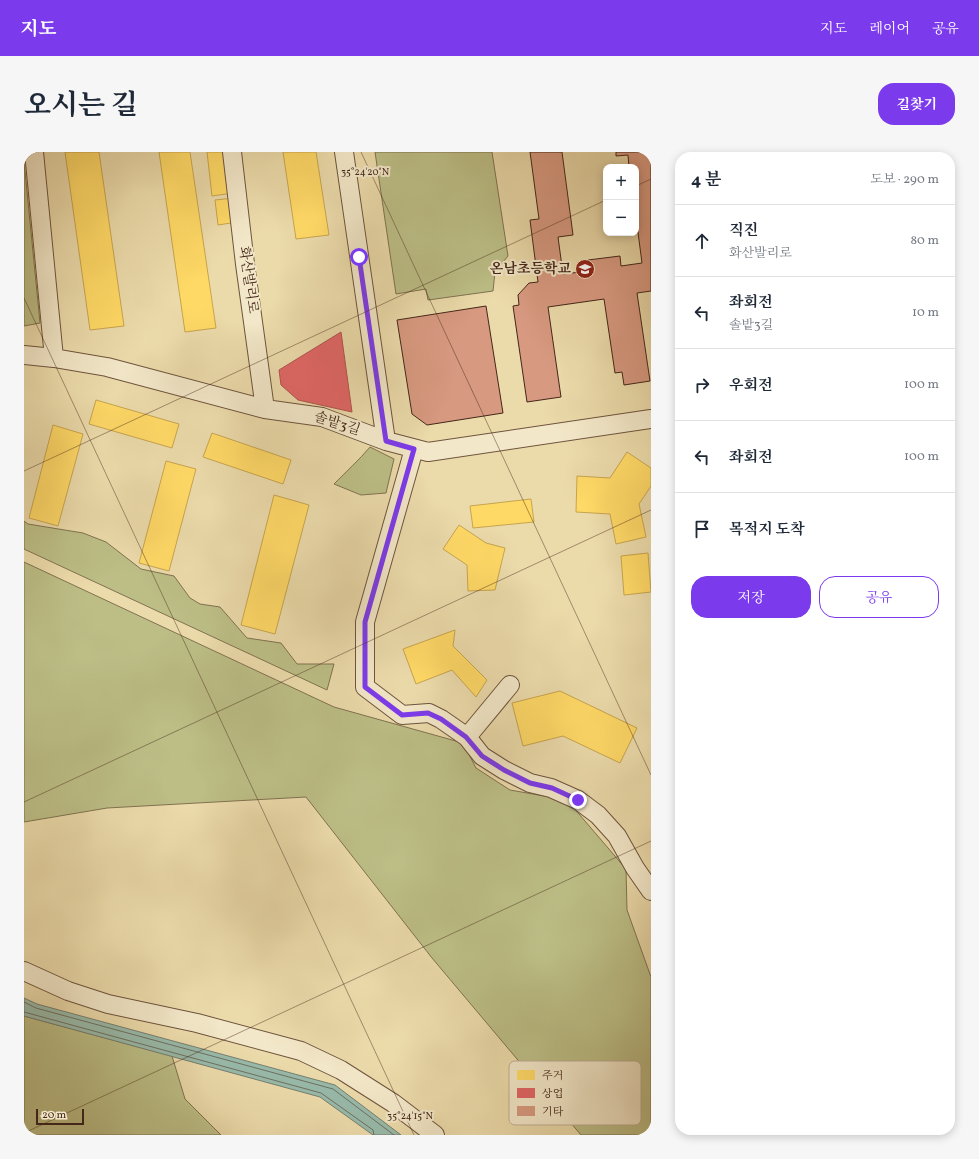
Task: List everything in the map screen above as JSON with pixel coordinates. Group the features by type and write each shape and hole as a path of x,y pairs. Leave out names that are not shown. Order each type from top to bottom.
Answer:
{"street":[{"path":"34,152 54,358"},
{"name":"화산발리로","path":"232,152 245,264 265,409"},
{"path":"344,152 386,441"},
{"name":"솔밭3길","path":"24,355 54,358 107,367 265,409 322,417 386,441 428,452 651,419"},
{"path":"414,449 365,622 365,687 402,715 428,713 441,719 466,737 482,756 504,770 530,783 552,788 578,800 598,815 617,836 635,868 651,891"},
{"path":"466,737 510,685"},
{"path":"24,971 68,991 108,1004 197,1023 301,1051 341,1070 393,1103 435,1135"}],"green space":[{"path":"375,152 492,152 508,256 495,272 493,291 428,300 426,289 396,294"},
{"path":"24,161 40,323 24,326"},
{"path":"370,447 394,459 386,493 361,495 334,484 357,461"},
{"path":"24,521 28,524 83,533 106,542 141,569 174,576 190,598 200,604 220,607 247,638 281,643 297,664 334,664 327,690 24,549"},
{"path":"24,562 334,707 463,743 476,768 510,790 567,800 626,869 627,910 651,977 651,1135 581,1135 573,1125 641,1125 641,1061 519,1061 432,958 306,797 107,808 24,822"},
{"path":"24,1016 172,1056 185,1099 221,1135 24,1135"}],"water":[{"path":"24,998 37,1004 335,1085 401,1135 373,1135 320,1097 24,1016"}],"building: 주거":[{"path":"65,152 99,152 124,326 90,330"},
{"path":"159,152 190,152 216,328 185,332"},
{"path":"207,152 229,152 233,193 212,196"},
{"path":"283,152 316,152 329,235 296,239"},
{"path":"234,198 237,222 218,225 215,200"},
{"path":"96,400 179,424 172,448 89,424"},
{"path":"53,425 83,434 58,526 29,518"},
{"path":"212,433 291,460 283,484 203,457"},
{"path":"627,452 651,468 651,486 639,504 646,537 616,544 610,514 576,512 577,476 610,478"},
{"path":"166,461 196,469 169,571 139,563"},
{"path":"274,495 309,505 275,634 241,625"},
{"path":"531,499 534,522 473,528 470,506"},
{"path":"459,525 486,543 505,548 495,590 468,591 467,565 443,549"},
{"path":"648,553 651,592 624,595 621,556"},
{"path":"455,630 453,646 487,680 476,697 452,670 416,684 403,649"},
{"path":"560,691 637,728 620,763 563,736 523,746 512,703"}],"building: 상업":[{"path":"341,332 352,412 298,400 281,385 279,370"}],"building: 기타":[{"path":"530,152 562,152 573,235 558,237 563,274 590,271 588,260 620,256 621,266 642,263 638,236 639,164 629,164 628,155 616,156 616,152 651,152 651,291 637,293 650,381 624,385 622,372 615,373 604,299 548,307 561,397 527,402 513,306 519,305 518,295 529,283 538,282 530,220 539,219"},
{"path":"486,306 503,413 427,425 412,414 397,320"}],"place":[{"name":"온남초등학교","path":"585,269"}],"route":[{"path":"359,257 386,441 414,449 365,622 365,687 402,715 428,713 441,719 466,737 482,756 504,770 530,783 552,788 578,800"}]}
